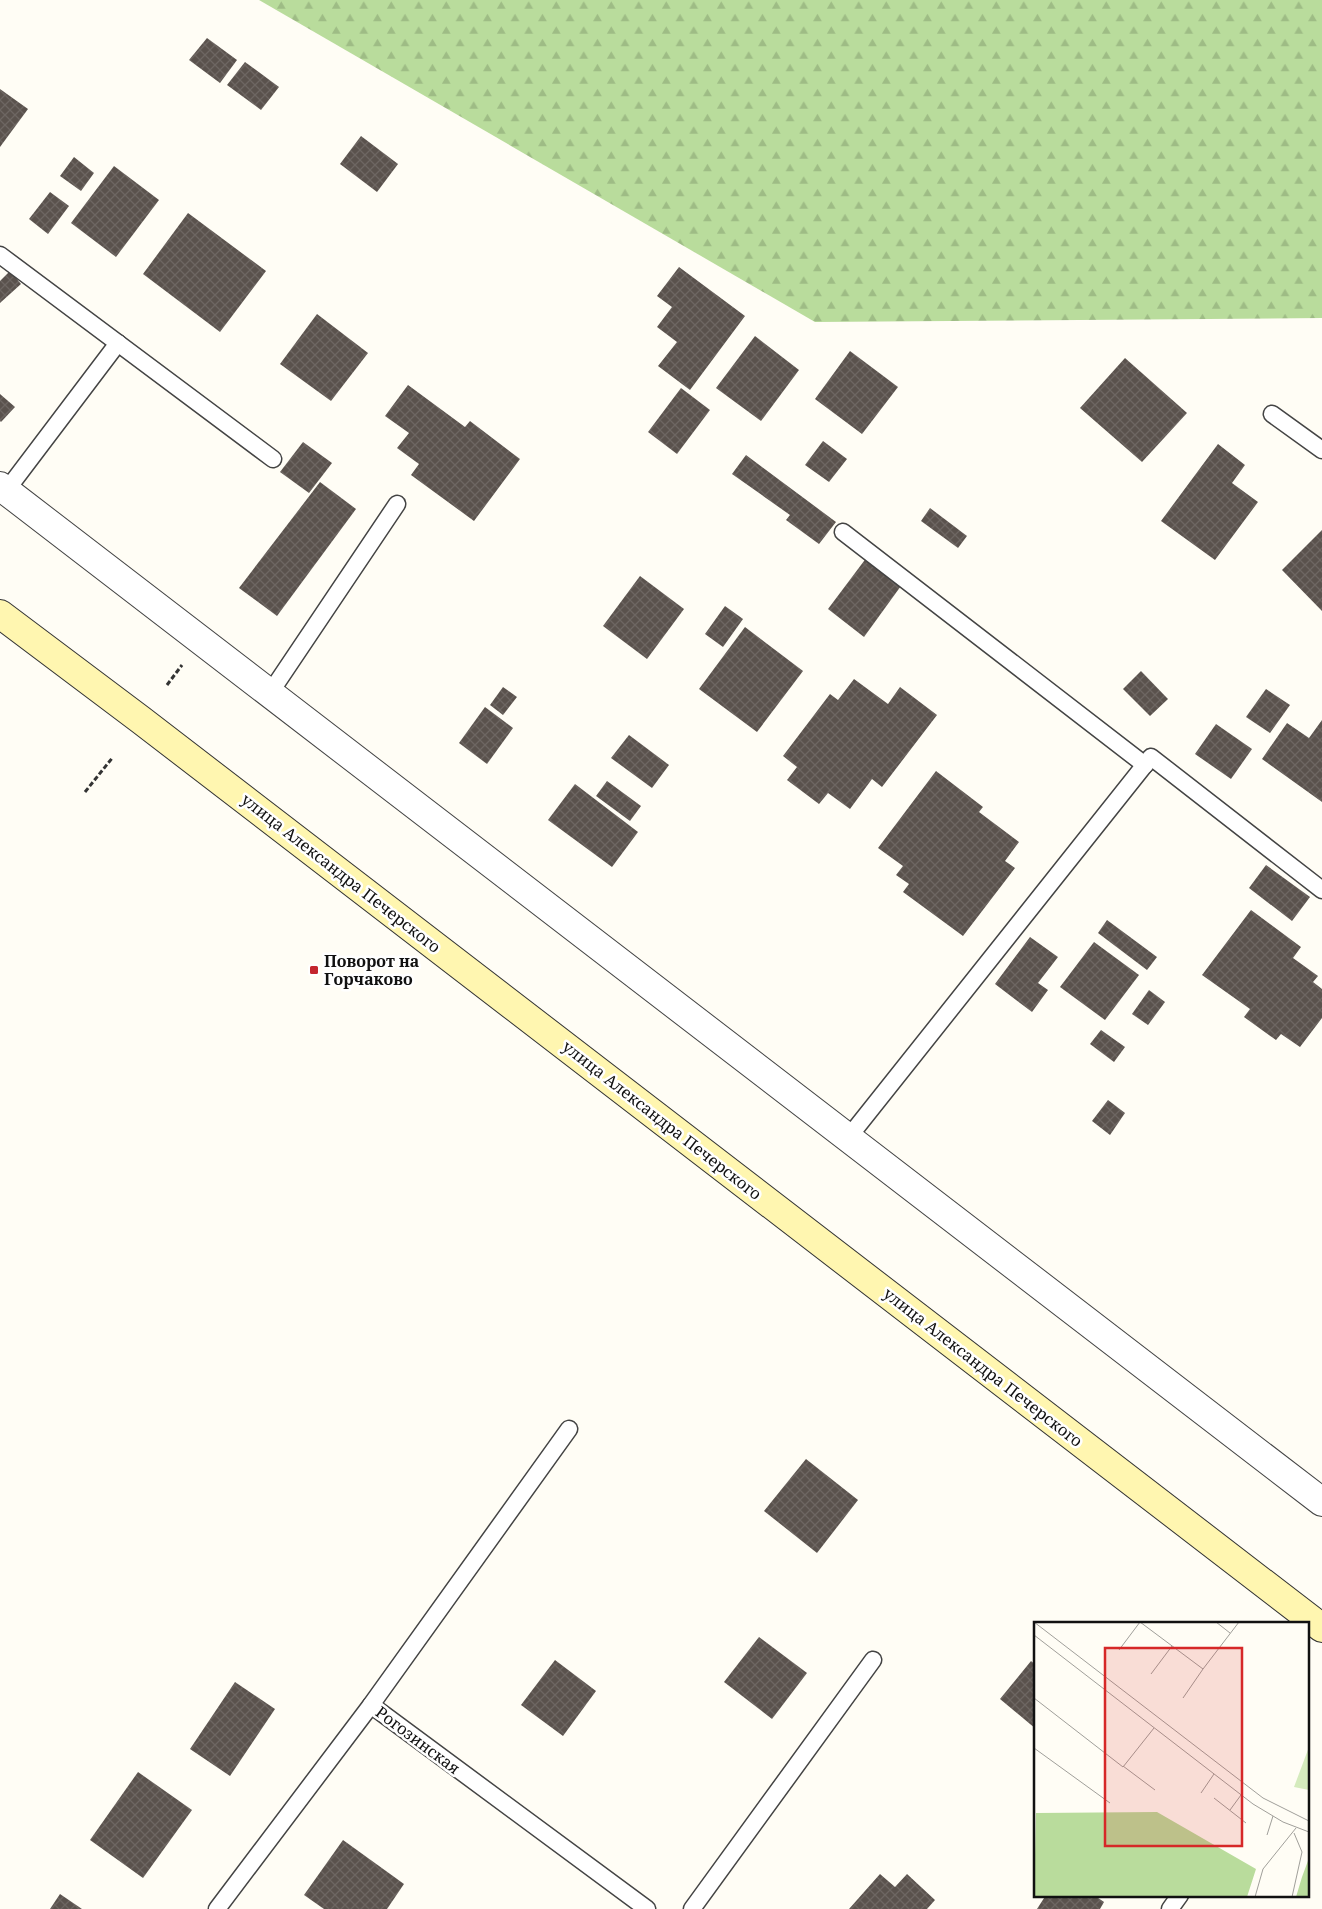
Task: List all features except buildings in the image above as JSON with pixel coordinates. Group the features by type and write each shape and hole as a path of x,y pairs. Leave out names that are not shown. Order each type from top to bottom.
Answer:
{"main road":[{"name":"улица Александра Печерского","path":"0,614 1322,1628"}],"street":[{"path":"3,488 1322,1502"}],"lane":[{"path":"0,255 273,459"},
{"path":"3,488 118,343"},
{"path":"1272,414 1322,450"},
{"path":"270,693 397,504"},
{"path":"843,532 1145,765"},
{"path":"848,1138 1151,757 1322,890"},
{"path":"371,1705 569,1429"},
{"path":"692,1909 873,1660"},
{"name":"Рогозинская","path":"217,1909 371,1705 647,1909"},
{"path":"1170,1909 1179,1896"}],"path":[{"path":"167,685 184,662"},
{"path":"85,792 113,756"}],"green space":[{"path":"259,0 1322,0 1322,318 815,322"}],"place":[{"name":"Поворот на Горчаково","path":"314,970"}]}
